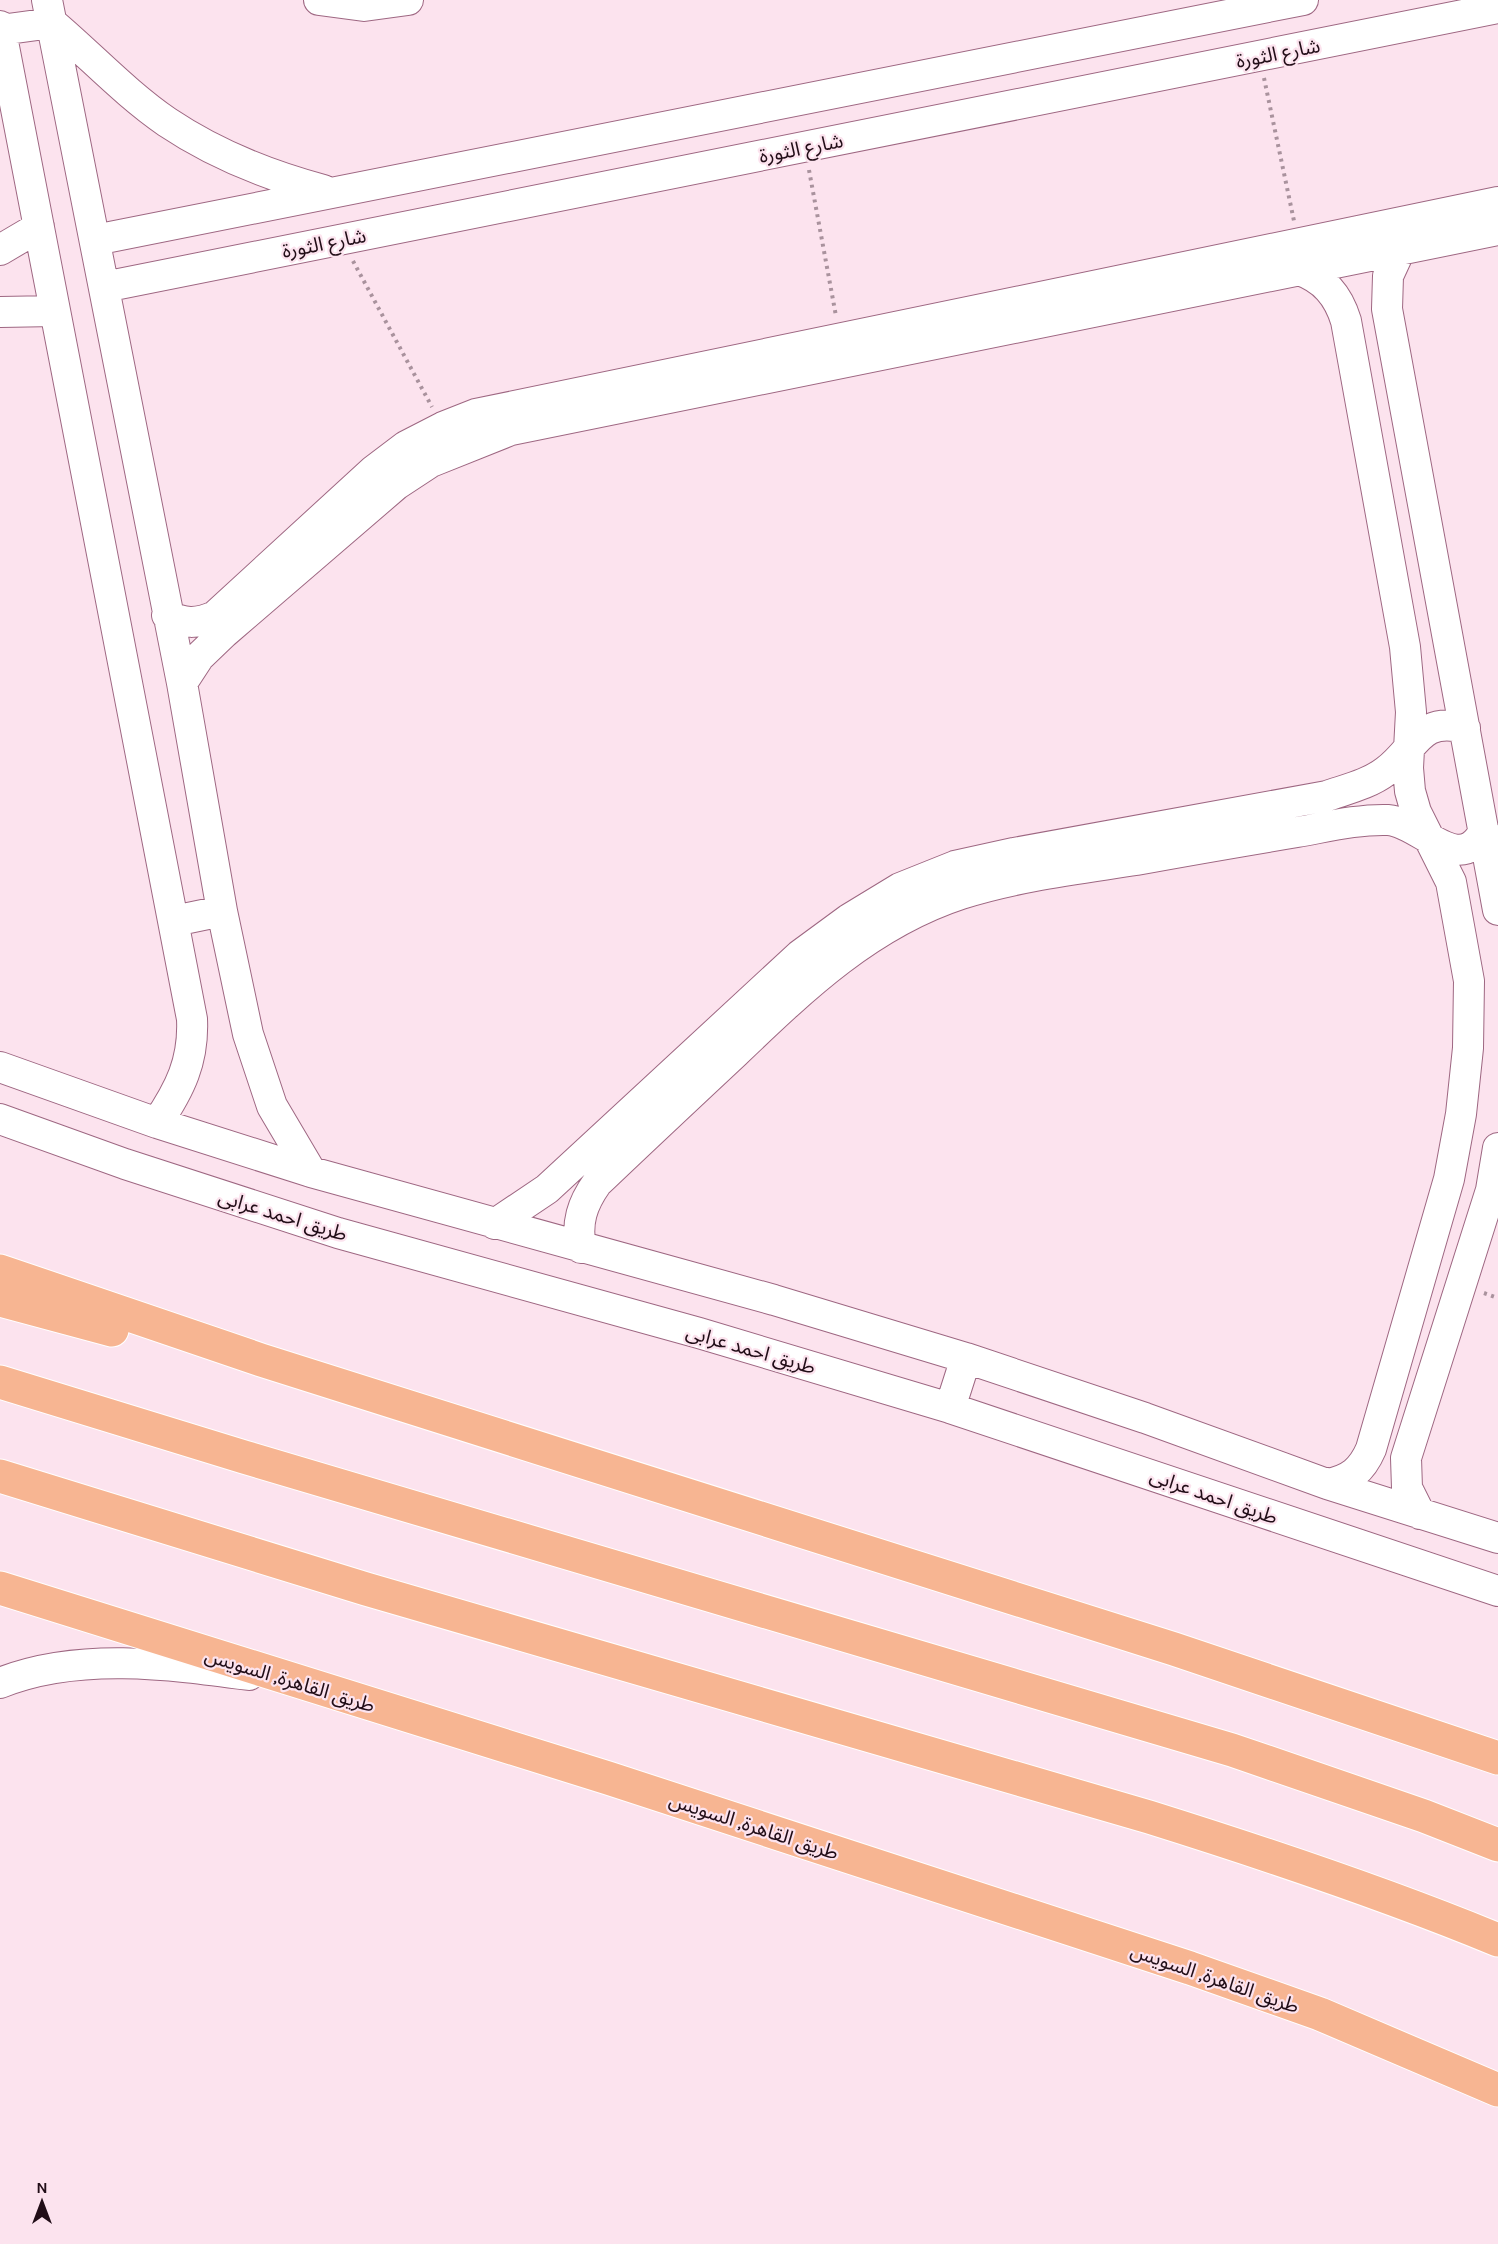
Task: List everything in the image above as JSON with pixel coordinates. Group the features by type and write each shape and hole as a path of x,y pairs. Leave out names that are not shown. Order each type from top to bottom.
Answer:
{"highway":[{"path":"0,1271 261,1360 1162,1645 1498,1758"},
{"path":"0,1300 132,1335 261,1360"},
{"path":"0,1382 266,1464 1209,1743 1424,1816 1498,1845"},
{"path":"0,1476 366,1589 1262,1852 1498,1940"},
{"name":"طريق القاهرة, السويس","path":"0,1588 294,1682 608,1778 1190,1968 1320,2014 1498,2090"}],"street":[{"path":"319,0 364,6 408,0"},
{"path":"95,240 1303,0"},
{"name":"شارع الثورة","path":"104,287 1498,8"},
{"path":"50,11 166,121 216,153 271,176 329,192"},
{"path":"50,11 0,28 192,1019 193,1041 190,1062 182,1083 157,1123"},
{"path":"50,11 166,615 182,683 222,911 248,1034 262,1083 283,1129 311,1172"},
{"path":"769,106 791,150"},
{"path":"182,683 199,657 224,633 396,485 431,462 468,445 511,430 1299,256 1498,202"},
{"path":"0,250 39,227"},
{"path":"166,615 196,623 215,616 373,471 406,446 443,427 510,406 840,337 1299,256 1400,250 1498,230"},
{"path":"1400,250 1388,276 1387,309 1498,910"},
{"path":"1299,256 1326,284 1342,307 1346,321 1406,647 1410,679 1410,790 1416,812 1443,860 1457,904 1469,981 1468,1048 1461,1114 1449,1179 1378,1426 1365,1463 1349,1478 1327,1485"},
{"path":"1346,321 1350,307 1362,299 1376,299 1387,309"},
{"path":"0,312 55,311"},
{"path":"495,1224 531,1202 800,955 849,919 900,888 956,866 1014,853 1327,796 1360,785 1387,771 1415,738 1432,727 1451,725 1465,728"},
{"path":"1327,796 1336,810 1331,826"},
{"path":"581,1248 578,1233 580,1215 586,1198 597,1184 812,979 857,945 907,916 960,895 1016,880 1331,826 1390,820 1412,827 1446,848 1464,849 1479,841 1484,831"},
{"path":"174,921 222,911"},
{"path":"0,1067 157,1123 311,1172 774,1300 966,1358 1146,1418 1327,1485 1498,1538"},
{"name":"طريق احمد عرابى","path":"0,1119 167,1178 338,1233 711,1337 950,1408 1498,1591"},
{"path":"1420,1514 1407,1488 1406,1458 1491,1190 1498,1148"},
{"path":"570,1167 597,1184"},
{"path":"950,1408 966,1358"},
{"path":"1378,1426 1414,1436"},
{"path":"0,1683 23,1674 54,1668 102,1665 150,1665 294,1682"}],"path":[{"path":"1260,56 1299,256"},
{"path":"791,150 840,337"},
{"path":"341,239 443,427"}]}
